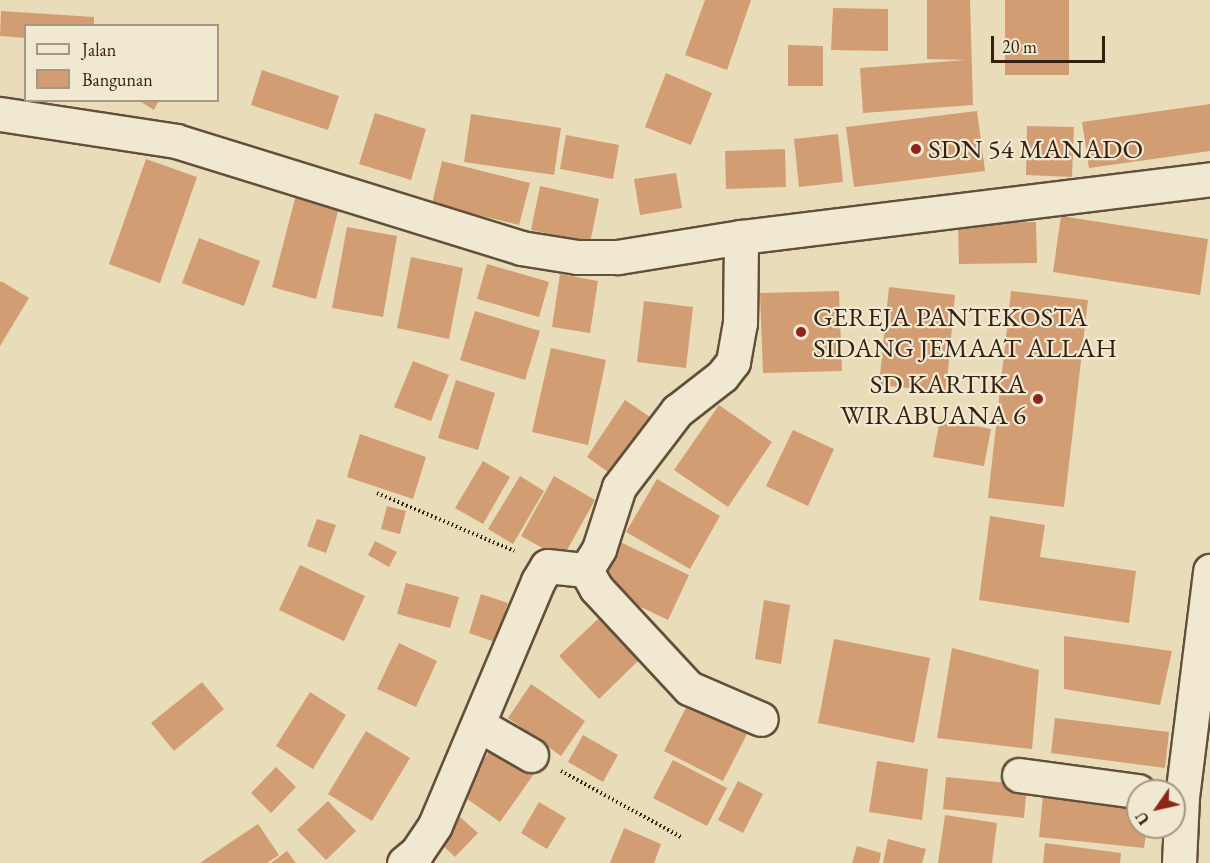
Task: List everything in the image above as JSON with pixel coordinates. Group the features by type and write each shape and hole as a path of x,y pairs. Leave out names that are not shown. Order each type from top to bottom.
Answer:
{"street":[{"path":"0,114 176,141 521,248 577,257 618,257 741,237 1210,179"},
{"path":"586,570 599,549 619,487 676,411 722,376 733,362 740,323 741,237"},
{"path":"404,863 417,852 435,825 479,725 529,597 547,566 586,570"},
{"path":"586,570 596,588 689,688 761,719"},
{"path":"1181,779 1210,571"},
{"path":"479,725 531,754"},
{"path":"1019,775 1126,789"},
{"path":"1179,839 1179,863"}],"path":[{"path":"377,493 547,566"},
{"path":"531,754 683,838"}],"building":[{"path":"705,0 751,0 727,70 685,55"},
{"name":"SDN 54 MANADO","path":"927,0 970,0 973,105 863,113 860,68 966,60 927,59"},
{"path":"1005,0 1069,0 1069,75 1005,75"},
{"path":"833,8 888,9 888,51 831,50"},
{"path":"1,11 94,17 94,24 24,24 24,38 0,36"},
{"path":"788,45 823,46 823,86 788,86"},
{"path":"262,70 339,96 328,130 251,105"},
{"path":"666,73 712,93 691,145 645,127"},
{"path":"141,102 158,102 154,110"},
{"name":"SDN 54 MANADO","path":"1210,104 1210,151 1089,168 1082,122"},
{"name":"SDN 54 MANADO","path":"977,111 985,171 854,187 846,127"},
{"path":"375,113 426,129 411,180 359,164"},
{"path":"471,114 561,128 554,175 464,162"},
{"name":"SDN 54 MANADO","path":"1027,126 1074,127 1072,177 1026,175"},
{"path":"838,134 843,182 799,187 794,139"},
{"path":"566,135 619,145 613,179 560,169"},
{"path":"785,149 786,187 726,189 725,151"},
{"path":"146,159 197,177 160,283 109,264"},
{"path":"442,161 530,183 519,225 432,204"},
{"path":"676,173 682,208 640,215 634,179"},
{"path":"540,186 599,199 590,243 531,230"},
{"path":"296,195 339,207 316,299 272,287"},
{"path":"1061,216 1208,239 1200,295 1053,272"},
{"path":"1036,222 1037,263 959,264 958,223"},
{"path":"347,227 397,236 383,317 332,308"},
{"path":"199,238 260,261 244,306 182,283"},
{"path":"411,257 463,268 449,339 397,328"},
{"path":"487,264 549,282 539,317 477,299"},
{"path":"560,274 598,281 590,333 552,327"},
{"path":"1,281 29,298 0,346 0,283"},
{"path":"889,287 955,295 946,392 879,385"},
{"name":"GEREJA PANTEKOSTA SIDANG JEMAAT ALLAH","path":"839,291 842,371 763,373 760,293"},
{"name":"SD KARTIKA WIRABUANA 6","path":"1011,291 1088,300 1064,507 988,498"},
{"path":"644,301 693,307 686,368 637,362"},
{"path":"475,311 540,331 525,380 460,360"},
{"path":"551,348 606,360 588,445 532,432"},
{"path":"413,361 449,375 431,421 394,407"},
{"path":"456,380 495,393 478,450 438,438"},
{"path":"625,400 656,421 618,479 587,457"},
{"path":"719,405 772,442 728,507 674,470"},
{"path":"940,419 991,429 984,466 933,457"},
{"path":"793,430 834,449 808,506 766,486"},
{"path":"360,434 426,457 413,499 347,477"},
{"path":"483,461 510,477 483,524 455,508"},
{"path":"520,476 544,491 513,544 488,529"},
{"path":"554,476 595,500 562,559 521,536"},
{"path":"657,479 720,516 690,569 626,532"},
{"path":"387,506 406,511 400,534 381,529"},
{"path":"990,516 1045,525 1040,557 1136,571 1129,623 979,600"},
{"path":"317,519 336,525 326,553 307,546"},
{"path":"375,541 397,552 389,567 368,555"},
{"path":"618,541 689,575 668,620 597,586"},
{"path":"300,565 365,596 344,641 279,610"},
{"path":"406,583 459,597 450,628 397,614"},
{"path":"481,594 508,603 495,642 469,633"},
{"path":"764,600 790,605 781,664 755,659"},
{"path":"599,618 639,660 599,699 559,656"},
{"path":"1064,636 1172,651 1160,705 1064,689"},
{"path":"834,639 930,658 914,743 818,723"},
{"path":"399,643 437,661 416,707 377,689"},
{"path":"952,648 1039,670 1032,749 937,738"},
{"path":"202,682 224,709 174,751 151,723"},
{"path":"531,684 585,721 561,756 508,718"},
{"path":"310,692 346,715 313,769 276,746"},
{"path":"689,702 748,732 723,781 664,751"},
{"path":"1055,718 1169,732 1165,768 1051,753"},
{"path":"366,731 410,758 372,821 328,794"},
{"path":"583,735 618,755 603,782 568,762"},
{"path":"496,742 536,771 500,822 460,794"},
{"path":"673,760 727,788 707,826 653,798"},
{"path":"877,761 928,769 922,820 869,812"},
{"path":"276,767 296,787 271,813 251,793"},
{"path":"946,777 1027,785 1024,818 943,809"},
{"path":"738,781 763,794 743,833 718,820"},
{"path":"1044,785 1126,795 1126,839 1145,839 1144,848 1039,837"},
{"path":"328,801 356,831 326,860 297,830"},
{"path":"539,802 566,818 547,849 521,833"},
{"path":"945,815 997,823 992,863 938,863"},
{"path":"460,817 478,833 455,857 438,841"},
{"path":"258,824 279,855 267,863 200,863"},
{"path":"624,828 661,844 654,863 610,863"},
{"path":"888,839 926,849 922,863 883,863"},
{"path":"1045,843 1121,853 1120,863 1043,863"},
{"path":"857,846 881,853 879,863 852,863"},
{"path":"287,851 296,863 271,863"}],"place":[{"name":"SDN 54 MANADO","path":"916,149"},
{"name":"GEREJA PANTEKOSTA SIDANG JEMAAT ALLAH","path":"801,332"},
{"name":"SD KARTIKA WIRABUANA 6","path":"1038,399"}]}
